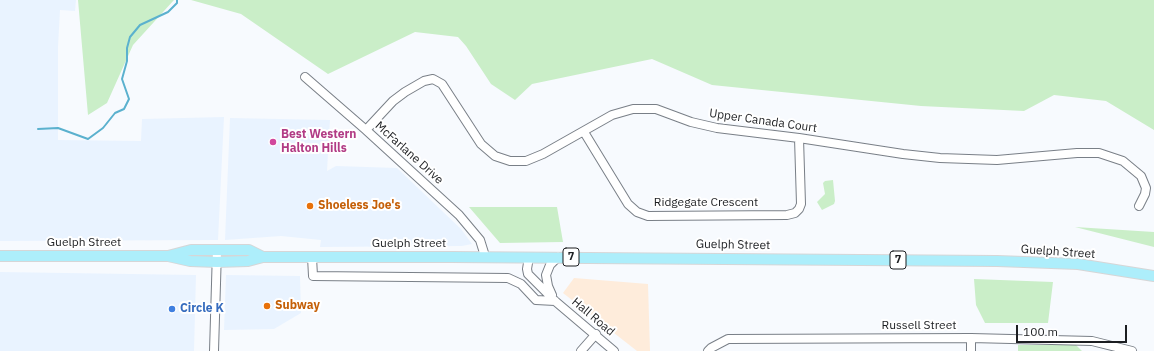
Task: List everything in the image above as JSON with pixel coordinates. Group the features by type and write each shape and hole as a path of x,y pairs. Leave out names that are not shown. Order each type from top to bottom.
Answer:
{"main road":[{"name":"Guelph Street","path":"168,256 190,250 249,250 263,257"},
{"name":"Guelph Street","path":"0,256 168,256 190,261 217,262 248,261 263,257 485,256 997,261 1078,264 1154,276"}],"street":[{"name":"McFarlane Drive","path":"304,77 366,130 458,215 480,240 485,256"},
{"name":"Upper Canada Court","path":"366,130 393,101 405,92 430,79 436,80 442,84 481,144 488,151 502,159 518,162 534,158 584,132 612,115 633,109 656,109 691,122 717,128 940,158 997,160 1077,153 1099,153 1123,161 1141,176 1146,188 1145,194 1139,206"},
{"name":"Ridgegate Crescent","path":"584,132 628,204 637,212 648,216 790,215 795,213 799,209 800,204 799,138"},
{"path":"214,351 217,250"},
{"name":"Hall Road","path":"312,257 313,276 508,278 521,284 536,300 555,301"},
{"name":"Hall Road","path":"529,257 527,269 528,274 555,301 596,334 614,351"},
{"path":"555,301 548,286 546,275 550,265 558,257"},
{"path":"581,351 596,334"},
{"path":"971,338 971,351"},
{"name":"Russell Street","path":"708,351 728,339 971,338 1092,341 1132,351"}],"shaded area":[{"path":"0,0 76,0 75,11 60,10 58,47 58,140 141,141 142,119 224,117 218,240 0,241"},
{"path":"230,118 330,120 327,171 336,166 397,168 461,229 472,244 462,246 320,247 321,240 281,236 225,240"},
{"path":"0,272 196,275 194,351 0,351"},
{"path":"226,275 300,276 301,313 274,329 224,330"},
{"path":"574,278 648,284 650,351 637,351 563,293"}],"green space":[{"path":"78,0 174,0 133,45 107,103 88,115"},
{"path":"191,0 1154,0 1154,130 1106,101 1054,95 1024,111 921,106 712,85 652,59 532,84 515,100 491,84 466,46 458,37 415,32 328,74 241,14"},
{"path":"833,180 834,204 822,210 817,202 825,194 823,183 825,181"},
{"path":"469,207 557,207 563,242 500,243"},
{"path":"1075,227 1154,232 1154,247"},
{"path":"974,279 1053,282 1048,323 985,323 976,305"},
{"path":"1018,345 1076,345 1082,351 1018,351"}],"waterway":[{"path":"38,129 58,128 88,139 103,128 115,113 124,109 129,99 122,79 127,61 127,48 130,37 140,25 168,12 177,3 177,0"}],"place":[{"name":"Best Western Halton Hills","path":"273,142"},
{"name":"Shoeless Joe's","path":"310,206"},
{"name":"Subway","path":"267,306"},
{"name":"Circle K","path":"172,309"}]}
